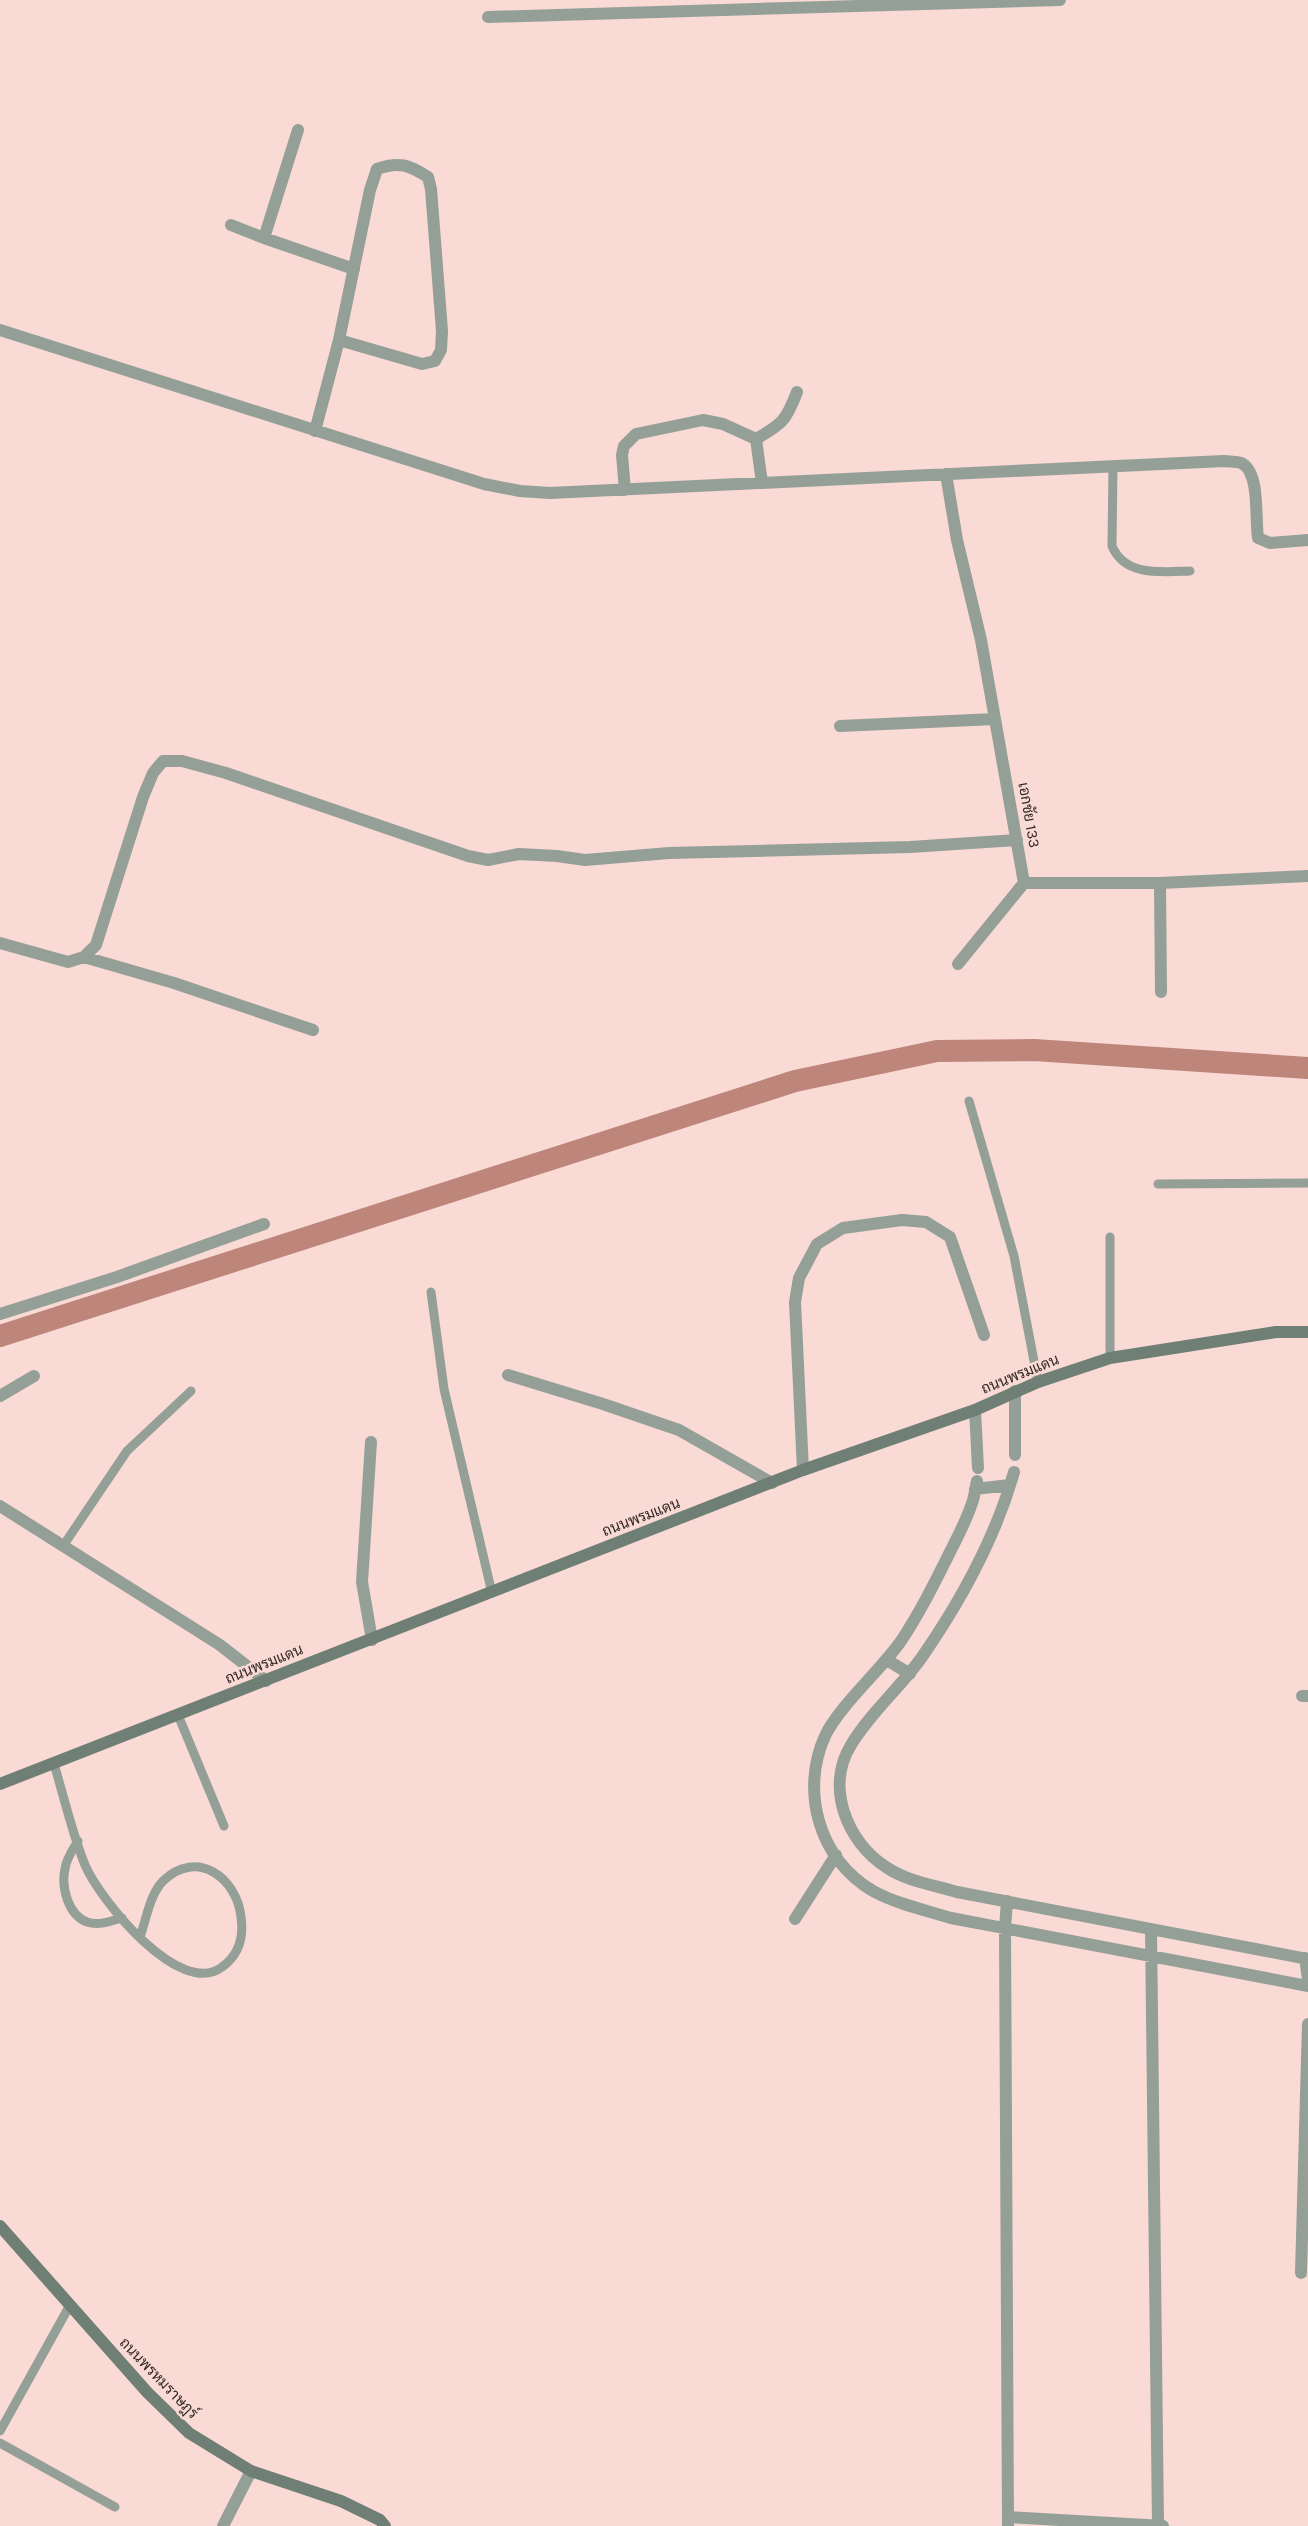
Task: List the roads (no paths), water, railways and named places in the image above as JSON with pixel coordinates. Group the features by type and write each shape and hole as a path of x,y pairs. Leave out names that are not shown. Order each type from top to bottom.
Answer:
{"main road":[{"name":"ถนนพรมแดน","path":"0,1784 803,1470 975,1410 1038,1382 1110,1358 1276,1332 1308,1332"},
{"name":"ถนนพรหมราษฎร์","path":"0,2226 147,2392 189,2433 251,2471 341,2500 380,2520 385,2526"}],"street":[{"path":"488,17 1060,0"},
{"path":"264,238 298,130"},
{"path":"315,431 339,340 370,190 377,169 392,164 412,167 428,177 442,331 440,350 435,361 422,364 339,340"},
{"path":"230,225 354,269"},
{"path":"0,330 484,484 520,491 550,493 625,490 1224,461 1241,463 1249,469 1255,484 1258,538 1270,543 1308,540"},
{"path":"756,439 778,427 788,415 797,392"},
{"path":"625,490 622,455 624,446 636,434 703,420 723,424 756,439"},
{"path":"756,439 762,483"},
{"name":"เอกชัย 133","path":"946,474 957,540 982,640 1024,883"},
{"path":"840,726 995,719"},
{"path":"0,943 68,962 84,957 96,945 143,796 153,773 163,761 182,761 226,773 468,856 488,860 519,854 585,860 669,853 910,847 1017,840"},
{"path":"958,964 1024,883 1160,883 1308,876"},
{"path":"1160,883 1162,992"},
{"path":"84,957 174,983 314,1030"},
{"path":"803,1470 795,1302 799,1278 817,1244 843,1228 902,1220 926,1222 950,1237 984,1335"},
{"path":"0,1314 117,1277 264,1224"},
{"path":"508,1375 679,1430 772,1483"},
{"path":"0,1396 34,1376"},
{"path":"1015,1391 1015,1454"},
{"path":"975,1410 976,1479 973,1502 926,1603 887,1660 844,1709 826,1734 816,1762 813,1790 818,1822 836,1855 847,1869 871,1890 898,1903 951,1918 1308,1986"},
{"path":"371,1442 362,1582 372,1640"},
{"path":"1014,1472 997,1522 948,1616 910,1674 850,1747 842,1768 840,1790 844,1814 854,1835 866,1850 886,1868 908,1878 949,1890 1306,1958 1308,1979"},
{"path":"976,1479 1010,1485"},
{"path":"0,1506 220,1645 266,1681"},
{"path":"887,1660 910,1674"},
{"path":"795,1919 808,1895 836,1855"},
{"path":"1006,1901 1008,2522 1162,2526"},
{"path":"1151,1929 1158,2526"},
{"path":"1301,2273 1308,2024"},
{"path":"223,2526 251,2471"}],"lane":[{"path":"1113,466 1112,546 1117,557 1128,566 1159,572 1190,571"},
{"path":"969,1100 1014,1256 1038,1382"},
{"path":"1158,1184 1308,1184"},
{"path":"1110,1237 1110,1358"},
{"path":"431,1292 444,1389 492,1593"},
{"path":"63,1546 127,1451 191,1391"},
{"path":"178,1715 224,1826"},
{"path":"54,1764 78,1841 90,1874 100,1891 140,1937 172,1964 196,1973 215,1973 232,1960 241,1943 241,1917 237,1902 226,1882 210,1870 197,1865 180,1870 162,1882 153,1900 140,1937"},
{"path":"78,1841 65,1867 63,1883 74,1914 88,1922 102,1924 122,1918"},
{"path":"0,2431 70,2305"},
{"path":"0,2442 115,2507"}],"waterway":[{"path":"0,1336 795,1081 937,1051 1034,1050 1308,1068"}]}
